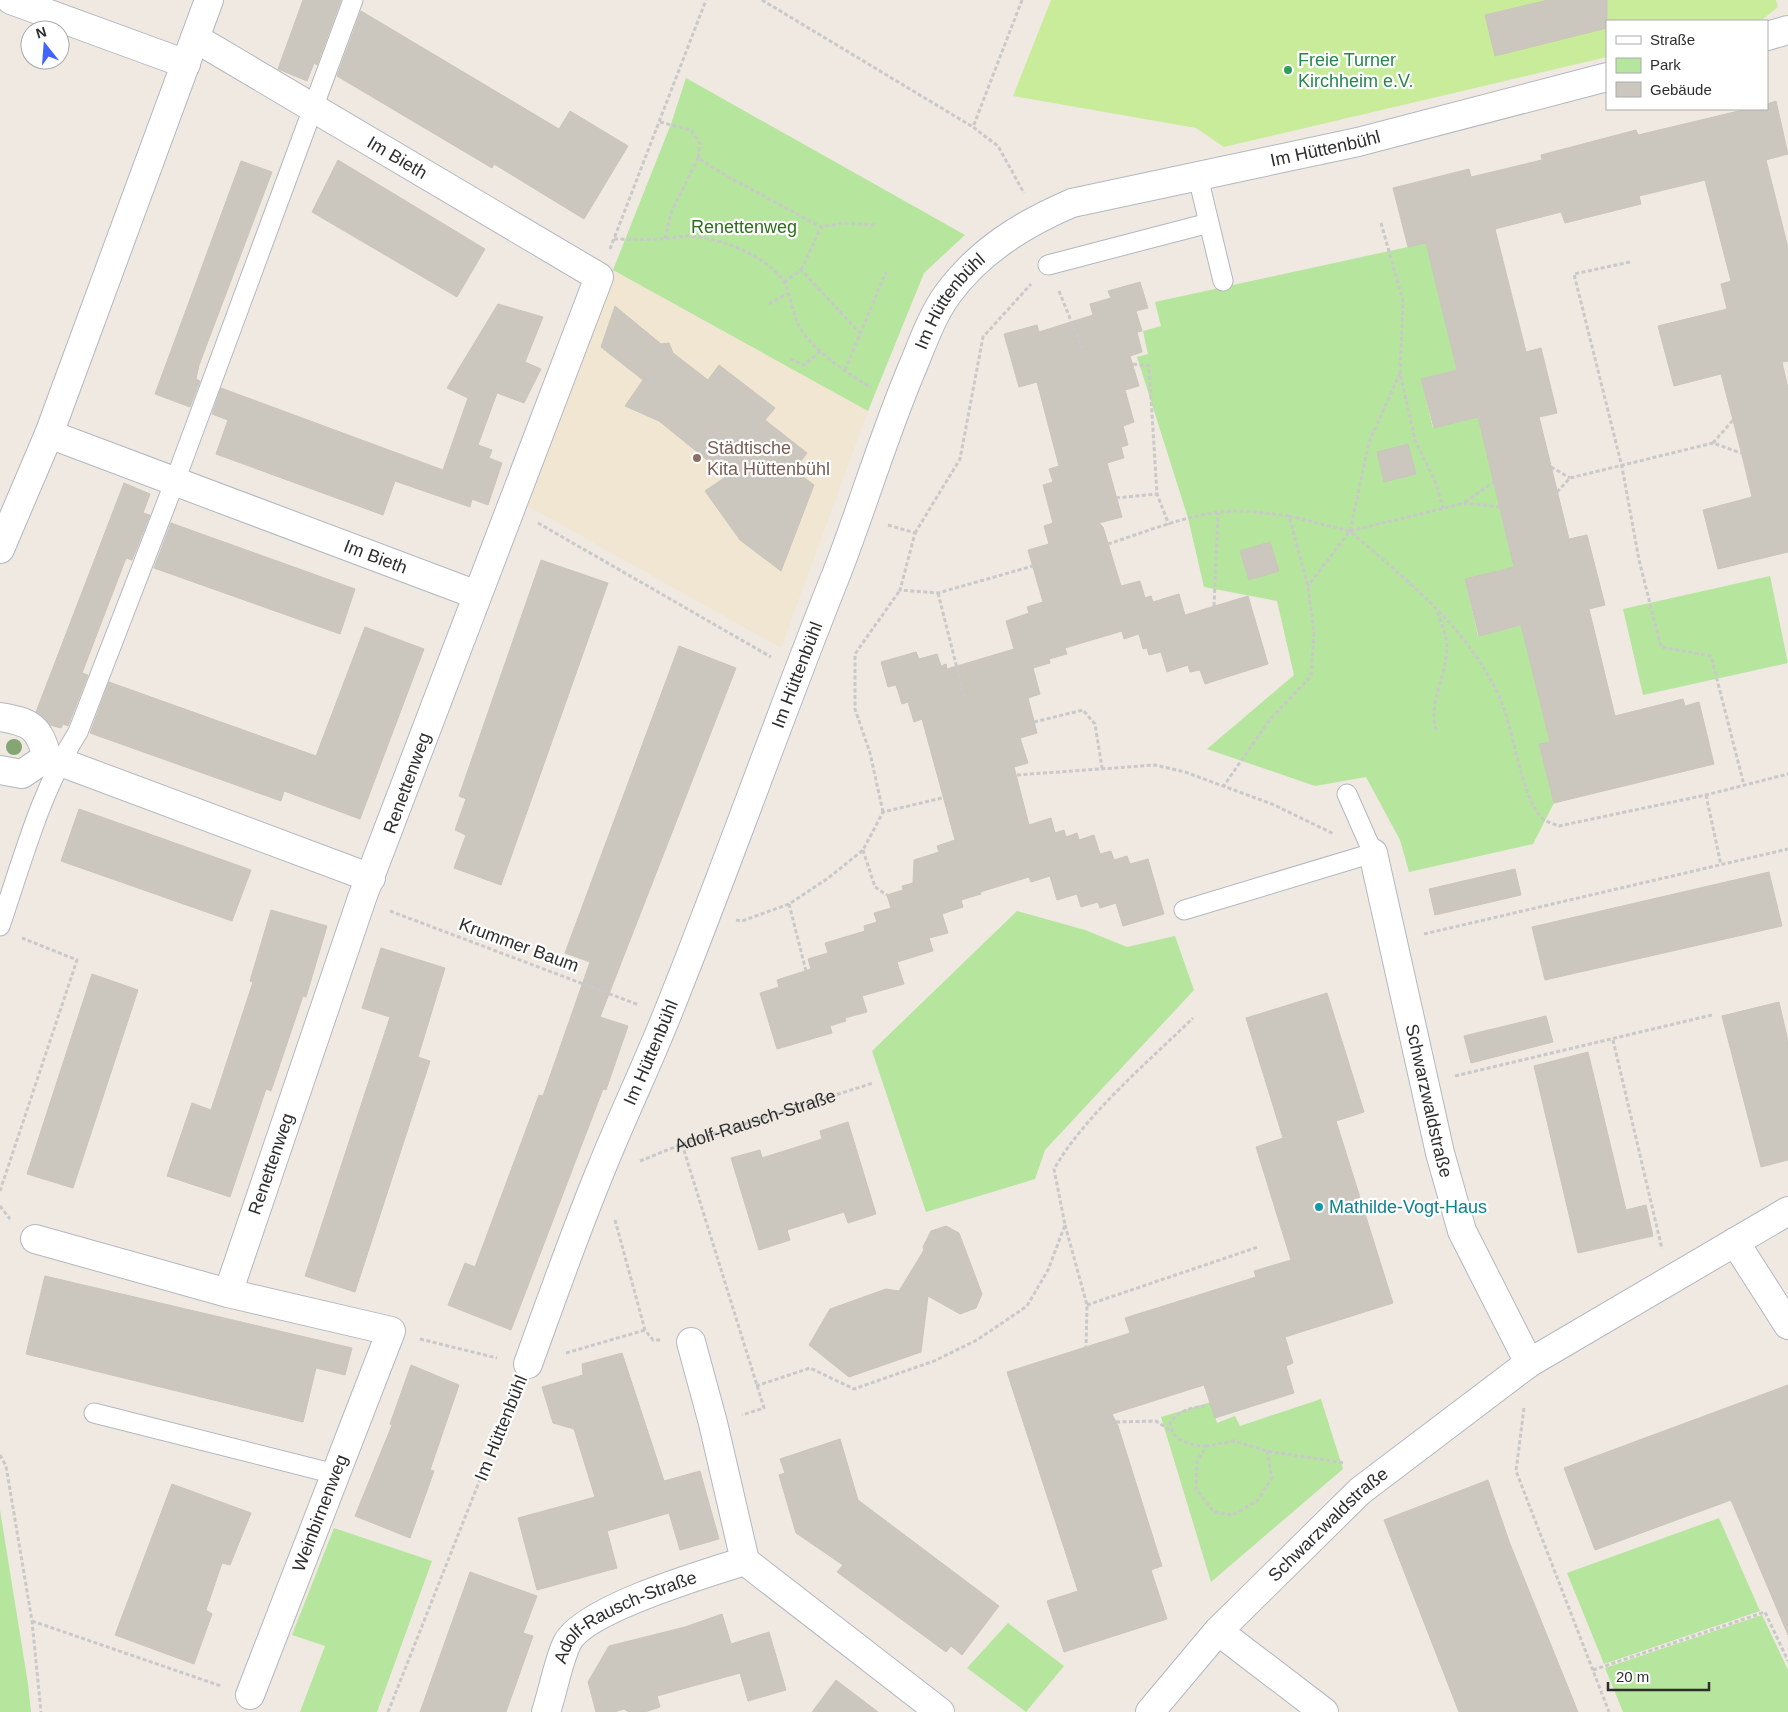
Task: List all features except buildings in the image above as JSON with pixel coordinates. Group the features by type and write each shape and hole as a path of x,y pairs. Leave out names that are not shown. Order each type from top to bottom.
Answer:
{"street":[{"path":"12,0 186,64"},
{"path":"2,539 49,434 209,0"},
{"path":"1768,36 1788,30"},
{"name":"Im Bieth","path":"195,38 599,277"},
{"name":"Im Hüttenbühl","path":"528,1364 601,1169 668,1014 797,673 860,516 898,402 926,335 945,298 964,274 1008,234 1038,217 1072,203 1358,142 1606,78"},
{"name":"Renettenweg","path":"228,1293 367,888 476,595 512,507 599,277"},
{"name":"Im Bieth","path":"49,434 476,595"},
{"path":"0,717 22,720 42,736 53,759 367,888"},
{"path":"0,770 22,774 53,759"},
{"name":"Schwarzwaldstraße","path":"1373,853 1440,1153 1462,1231 1529,1363"},
{"name":"Schwarzwaldstraße","path":"1150,1712 1218,1631 1360,1491 1529,1363 1788,1211"},
{"path":"35,1239 228,1293 391,1331"},
{"path":"1735,1242 1788,1325"},
{"name":"Weinbirnenweg","path":"250,1696 391,1331"},
{"path":"690,1342 714,1423 745,1560 940,1712"},
{"name":"Adolf-Rausch-Straße","path":"546,1712 568,1641 586,1623 613,1608 745,1560"},
{"path":"1218,1631 1324,1712"}],"lane":[{"path":"0,926 53,759 78,732 175,481 353,0"},
{"path":"1198,177 1222,281"},
{"path":"1048,265 1208,223"},
{"path":"1184,910 1373,853 1347,794"},
{"path":"94,1413 335,1474"}],"path":[{"path":"599,277 706,0"},
{"path":"762,0 972,128 998,146 1038,217"},
{"path":"972,128 1022,0"},
{"path":"660,122 691,130 700,144 698,158 674,206 664,239"},
{"path":"698,158 725,176 821,227 842,223 875,225"},
{"path":"1380,223 1403,302 1400,373 1415,440 1435,481 1443,508"},
{"path":"784,282 800,270 821,227"},
{"path":"614,239 664,239 690,236 724,243 752,254 784,282 799,327 820,351 844,370 898,402"},
{"path":"1630,262 1574,274 1622,467 1639,560 1662,647 1711,656 1744,785"},
{"path":"706,914 742,921 790,904 863,850 883,812 870,753 855,708 855,654 900,590 915,533 960,459 983,337 1048,265 1084,353"},
{"path":"800,270 860,333"},
{"path":"844,370 886,272"},
{"path":"769,304 787,294"},
{"path":"790,359 804,365 820,351"},
{"path":"1132,364 1149,366 1157,494 1169,525"},
{"path":"1308,586 1350,531 1368,442 1400,373"},
{"path":"1714,443 1733,420"},
{"path":"1557,492 1570,478 1622,467 1714,443 1742,453"},
{"path":"1551,467 1570,478"},
{"path":"1465,503 1494,482"},
{"path":"1116,498 1157,494"},
{"path":"1350,531 1465,503 1500,507"},
{"path":"512,507 797,673"},
{"path":"1108,544 1188,518 1235,511 1289,516 1350,531 1436,607 1475,655 1499,697 1531,801 1542,818 1559,826 1706,795 1788,774"},
{"path":"1214,606 1218,513"},
{"path":"860,516 915,533"},
{"path":"1223,787 1268,722 1311,676 1314,633 1308,586 1289,516"},
{"path":"900,590 938,594 1033,566"},
{"path":"938,594 964,696"},
{"path":"1436,607 1447,644 1433,718 1436,730"},
{"path":"1034,722 1084,710 1095,724 1102,768"},
{"path":"1016,775 1155,765 1185,772 1272,804 1373,853"},
{"path":"1706,795 1721,865"},
{"path":"883,812 942,798"},
{"path":"1394,941 1788,849"},
{"path":"863,850 875,887 887,895"},
{"name":"Krummer Baum","path":"367,888 398,915 668,1014"},
{"path":"790,904 806,971"},
{"path":"0,1191 77,960 17,936"},
{"path":"1425,1083 1712,1016"},
{"path":"1086,1346 1088,1305 1065,1225 1054,1169 1065,1149 1123,1086 1193,1018"},
{"path":"1613,1040 1670,1281"},
{"name":"Adolf-Rausch-Straße","path":"640,1161 682,1144 873,1083"},
{"path":"682,1144 764,1408 714,1423"},
{"path":"614,1217 645,1330 653,1340 690,1342"},
{"path":"756,1386 810,1368 854,1389 934,1361 976,1340 1027,1306 1048,1270 1065,1225"},
{"path":"1088,1305 1258,1247"},
{"path":"391,1331 482,1355 528,1364 645,1330"},
{"path":"1529,1363 1516,1471 1609,1712"},
{"name":"Im Hüttenbühl","path":"388,1712 517,1385 528,1364"},
{"path":"1208,1406 1191,1408 1175,1417 1170,1423 1172,1431 1178,1439 1189,1445 1207,1446 1234,1441 1267,1451 1349,1464"},
{"path":"1116,1422 1156,1422 1172,1431"},
{"path":"1207,1446 1197,1461 1196,1489 1214,1512 1233,1515 1257,1501 1272,1478 1267,1451"},
{"path":"0,1455 6,1466 32,1621 42,1712"},
{"path":"1593,1670 1764,1612 1788,1661"},
{"path":"32,1621 250,1696"}],"shaded area":[{"name":"Städtische Kita Hüttenbühl","path":"613,270 868,411 781,648 526,505"}],"green space":[{"name":"Freie Turner Kirchheim e.V.","path":"1051,0 1776,0 1778,7 1763,19 1758,20 1606,20 1606,57 1224,147 1196,128 1013,96"},
{"name":"Renettenweg","path":"686,78 965,235 924,273 868,411 613,270 671,124"},
{"path":"1426,243 1453,352 1468,367 1421,379 1433,428 1478,417 1514,567 1465,579 1478,636 1523,625 1550,742 1539,745 1554,803 1533,844 1409,872 1400,840 1366,777 1315,786 1207,749 1294,675 1277,601 1204,587 1188,518 1137,357 1148,354 1143,331 1161,326 1155,302"},
{"path":"1770,576 1788,663 1643,695 1623,609"},
{"path":"1017,911 1085,930 1127,947 1175,936 1194,990 1045,1150 1035,1179 926,1212 872,1051"},
{"path":"1321,1399 1343,1469 1211,1582 1161,1417 1211,1402 1217,1423 1235,1416 1240,1426"},
{"path":"0,1510 28,1684 31,1712 0,1712"},
{"path":"1719,1518 1760,1611 1604,1664 1567,1573"},
{"path":"334,1528 432,1561 377,1712 300,1712 325,1646 292,1635"},
{"path":"1762,1615 1788,1670 1788,1712 1623,1712 1605,1668"},
{"path":"1008,1623 1064,1666 1026,1712 967,1668"}],"place":[{"name":"Freie Turner Kirchheim e.V.","path":"1288,70"},
{"name":"Städtische Kita Hüttenbühl","path":"697,458"},
{"name":"Mathilde-Vogt-Haus","path":"1319,1207"}]}
